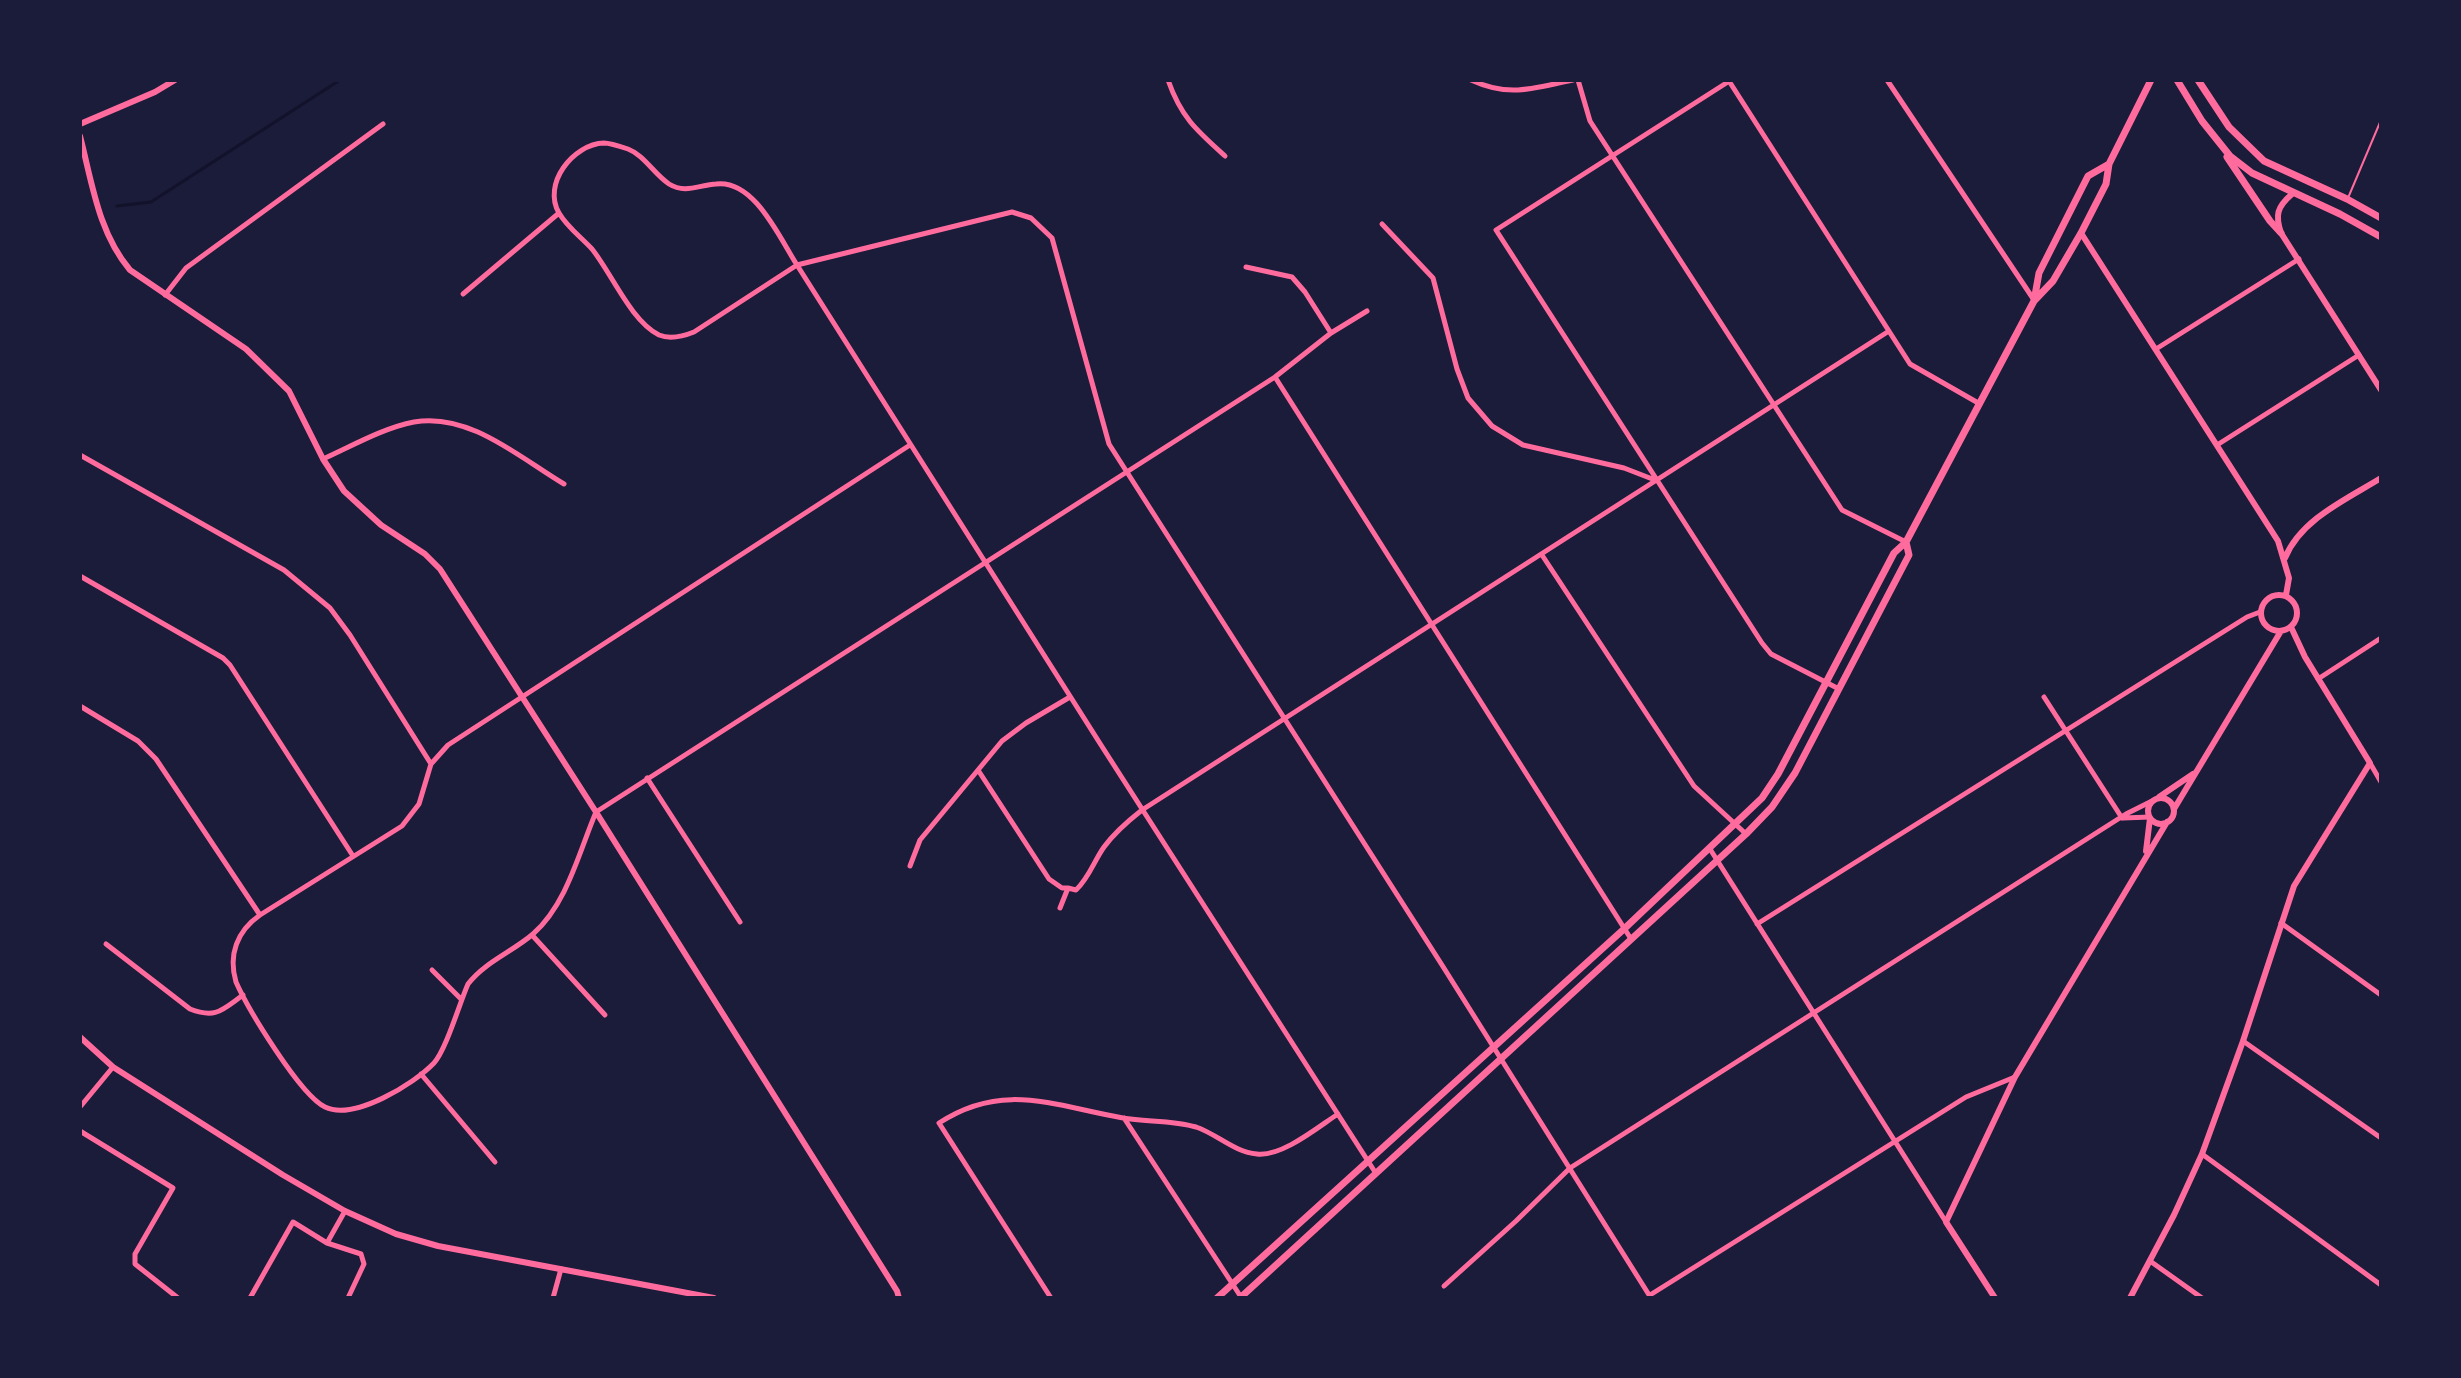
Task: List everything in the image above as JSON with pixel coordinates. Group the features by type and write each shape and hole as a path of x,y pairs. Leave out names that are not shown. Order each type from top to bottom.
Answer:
{"main road":[{"path":"1217,1298 1624,929 1762,798 1778,774 1894,553 1906,542 2034,301 2053,281 2081,233 2106,184 2109,164 2151,80"},
{"path":"2177,80 2281,233"},
{"path":"2198,80 2229,127 2253,152 2381,218"},
{"path":"2212,135 2230,156 2252,173 2381,237"},
{"path":"2034,301 2039,273 2088,176 2109,164"},
{"path":"1240,1298 1772,807 1790,782 1909,555 1906,542"}],"street":[{"path":"80,124 155,92 175,80"},
{"path":"1168,80 1178,108 1195,129 1225,156"},
{"path":"1471,80 1488,88 1515,92 1576,80 1590,121 1842,510 1906,542"},
{"path":"1887,80 2034,301"},
{"path":"1839,689 1771,654 1496,230 1730,81 1910,364 1980,404"},
{"path":"165,295 186,268 383,124"},
{"path":"80,136 104,230 119,258 130,270 246,349 289,391 323,459 344,491 381,525 425,554 440,569 596,812 899,1298"},
{"path":"1375,1172 1142,810 910,445 797,265 755,199 736,186 718,183 687,190 674,187 656,176 630,149 604,143 578,152 561,170 555,197 559,213 594,251 635,312 650,329 663,337 681,337 694,332 797,265 1012,212 1031,218 1052,238 1109,444 1651,1297 1966,1097 2015,1077"},
{"path":"2292,194 2279,207 2276,219 2281,233 2381,390"},
{"path":"463,294 559,213"},
{"path":"1382,224 1433,278 1457,369 1468,398 1492,426 1523,445 1624,468 1656,480"},
{"path":"2081,233 2278,541 2289,578 2286,595"},
{"path":"2156,349 2299,259"},
{"path":"1246,267 1292,277 1331,333"},
{"path":"910,445 448,745 431,764 419,804 402,826 246,926 234,950 234,975 243,995 301,1087 323,1106 351,1110 374,1103 421,1074 436,1061 461,999 476,973 532,935 547,920 559,900 596,812 1275,377 1331,333 1367,311"},
{"path":"978,770 1049,879 1076,890 1085,882 1112,837 1142,810 1889,331"},
{"path":"2217,445 2359,355"},
{"path":"1275,377 1631,940"},
{"path":"323,459 392,429 434,420 465,426 564,484"},
{"path":"80,455 284,570 330,608 431,764"},
{"path":"2285,558 2291,543 2317,519 2381,478"},
{"path":"1541,555 1694,786 1746,834"},
{"path":"80,576 223,658 230,665 353,856"},
{"path":"2277,594 2286,595 2297,609 2297,619 2291,627 2281,631 2270,630 2260,612 2262,603 2277,594"},
{"path":"1757,924 2247,617 2260,612"},
{"path":"2291,627 2317,679 2381,782"},
{"path":"1946,1222 2015,1077 2281,631"},
{"path":"2317,679 2381,638"},
{"path":"910,866 920,840 1002,741 1070,697"},
{"path":"2044,697 2122,818"},
{"path":"80,706 138,741 156,759 260,915"},
{"path":"2130,1298 2202,1154 2294,886 2370,763"},
{"path":"2146,855 2148,809 2154,800 2196,771"},
{"path":"647,778 740,922"},
{"path":"1444,1286 1570,1168 2144,803 2168,799 2174,809"},
{"path":"2122,818 2150,817 2155,822 2167,822"},
{"path":"1710,849 1995,1298"},
{"path":"1060,908 1068,888"},
{"path":"2281,923 2381,995"},
{"path":"532,935 605,1015"},
{"path":"106,944 190,1009 206,1015 218,1013 243,995"},
{"path":"432,970 461,999"},
{"path":"80,1037 113,1067 283,1175 345,1211 396,1234 438,1246 561,1268 689,1296 714,1298"},
{"path":"2243,1041 2381,1138"},
{"path":"80,1107 113,1067"},
{"path":"421,1074 495,1162"},
{"path":"1051,1298 939,1123 959,1110 999,1099 1020,1098 1124,1118 1196,1127 1232,1147 1259,1155 1285,1148 1338,1114"},
{"path":"1124,1118 1240,1298"},
{"path":"80,1131 173,1188 135,1254 135,1264 178,1298"},
{"path":"2202,1154 2381,1285"},
{"path":"327,1243 345,1211"},
{"path":"250,1298 293,1222 327,1243 361,1254 364,1264 348,1298"},
{"path":"2150,1261 2202,1298"},
{"path":"553,1298 561,1268"}],"lane":[{"path":"2347,199 2381,120"}],"waterway":[{"path":"117,206 151,202 340,80"}]}
